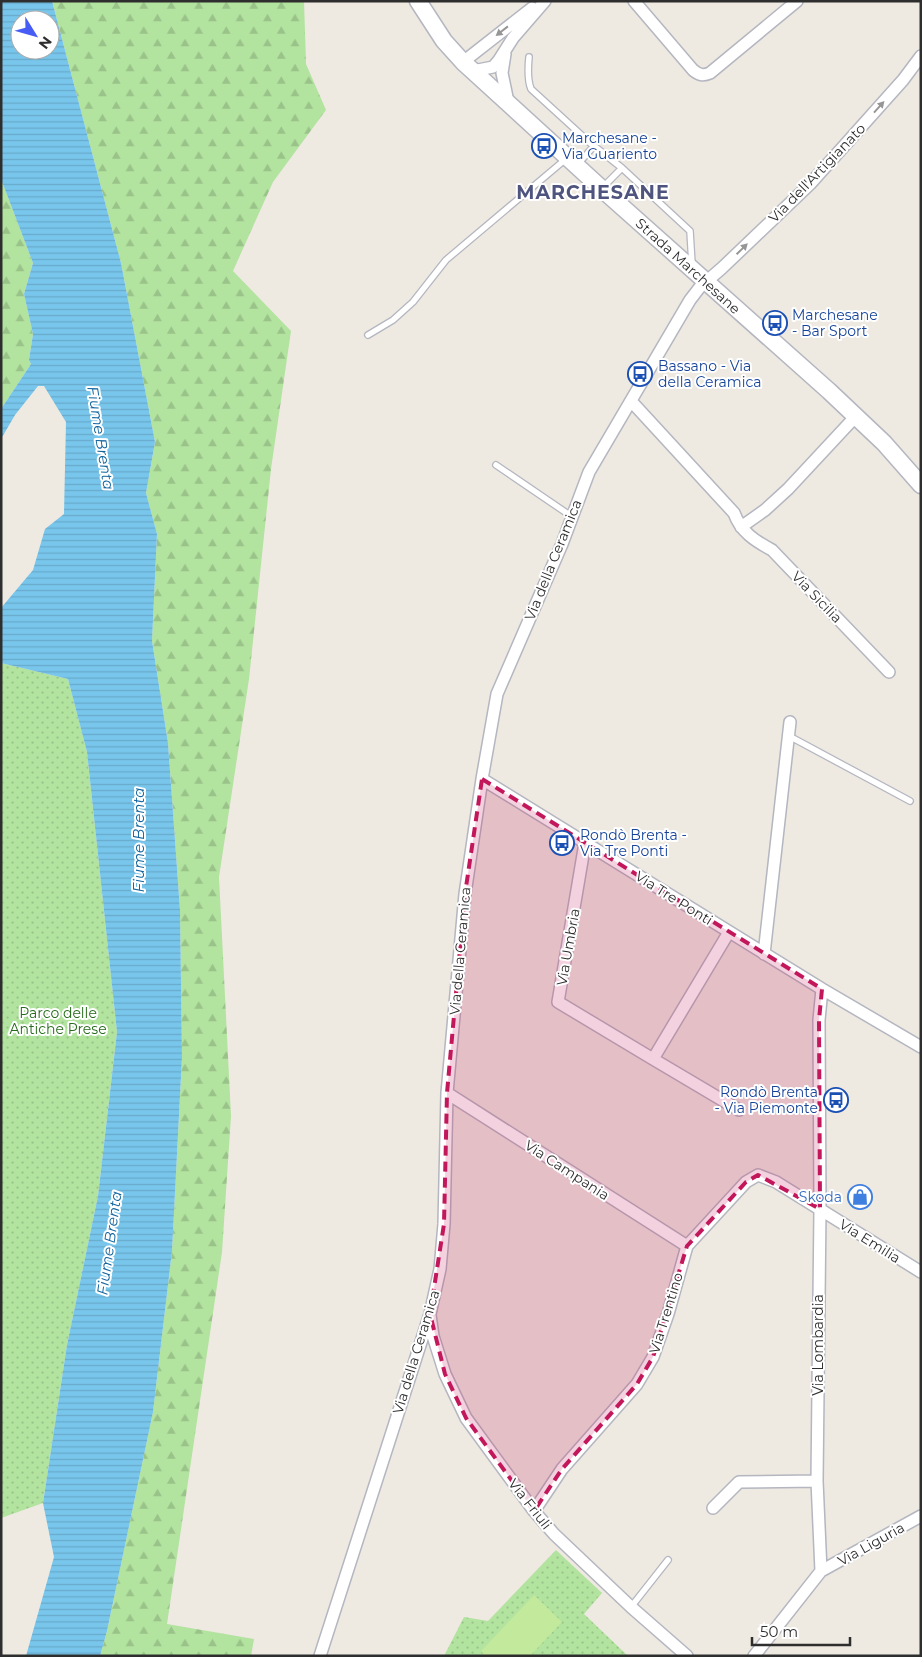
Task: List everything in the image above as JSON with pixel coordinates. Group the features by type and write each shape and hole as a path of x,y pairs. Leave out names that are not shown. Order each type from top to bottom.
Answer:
{"main road":[{"name":"Strada Marchesane","path":"418,1 444,41 467,65 572,162 856,416 884,443 921,485"}],"street":[{"path":"541,1 467,65 478,70 493,67 513,38 545,1"},
{"path":"634,1 693,70 705,75 710,73 797,1"},
{"path":"507,48 502,73 508,104"},
{"name":"Via dell'Artigianato","path":"706,282 810,184 903,80 921,56"},
{"name":"Via della Ceramica","path":"320,1656 430,1314 440,1269 444,1224 447,1093 465,894 482,779 498,694 562,544 589,472 685,308 706,282"},
{"name":"Via Sicilia","path":"631,402 734,513 741,527 755,542 772,550 889,672"},
{"path":"741,527 765,510 788,489 856,416"},
{"path":"764,954 790,722"},
{"name":"Via Tre Ponti","path":"482,779 764,954 921,1047"},
{"name":"Via Umbria","path":"585,843 558,1002 739,1110"},
{"path":"653,1059 729,932"},
{"name":"Via Lombardia","path":"821,1571 817,1481 820,1209 818,1020 822,989"},
{"name":"Via Campania","path":"447,1093 687,1246"},
{"name":"Via Trentino","path":"534,1511 562,1469 638,1384 653,1357 668,1314 687,1246 746,1182 758,1175 776,1182 820,1209"},
{"name":"Via Emilia","path":"820,1209 921,1272"},
{"name":"Via Friuli","path":"430,1314 433,1336 445,1374 466,1418 534,1511 554,1534 687,1656"},
{"path":"713,1508 739,1482 817,1481"},
{"name":"Via Liguria","path":"821,1571 921,1516"},
{"path":"754,1656 821,1571"}],"lane":[{"path":"529,57 529,85 531,89 690,230 692,270"},
{"path":"368,335 393,320 413,302 446,260 594,146"},
{"path":"602,189 622,168"},
{"path":"496,465 571,516"},
{"path":"789,736 910,801"},
{"path":"632,1607 668,1560"}],"highlighted area":[{"path":"482,779 822,989 819,1020 820,1209 758,1175 746,1182 687,1246 653,1357 637,1384 562,1469 534,1511 466,1418 445,1374 430,1314 444,1224 447,1093 465,894"}],"green space":[{"path":"52,1 304,1 306,64 326,110 273,182 233,271 291,331 271,469 249,679 219,877 231,1116 222,1252 167,1624 254,1639 251,1656 100,1656 107,1631 153,1412 172,1251 182,1057 180,910 168,743 152,641 157,534 146,493 155,442 121,263 60,31 60,10 54,10"},
{"path":"1,179 33,263 24,294 33,334 29,360 31,364 1,409"},
{"name":"Parco delle Antiche Prese","path":"1,663 68,679 87,752 117,1032 98,1196 67,1345 43,1503 1,1518"},
{"path":"556,1550 602,1593 584,1614 628,1656 444,1656 464,1617 488,1621"},
{"path":"534,1595 562,1622 530,1656 485,1656 481,1651"}],"water":[{"name":"Fiume Brenta","path":"1,1 52,1 54,10 10,10 10,60 60,60 60,31 121,263 155,442 146,493 157,534 152,641 168,743 180,910 182,1057 172,1251 153,1412 107,1631 100,1656 26,1656 54,1557 43,1503 67,1345 98,1196 117,1032 87,752 68,679 1,663 1,608 33,570 45,529 64,514 66,422 44,386 38,386 15,415 1,439 1,409 31,364 29,360 33,334 24,294 33,263 1,179"}],"place":[{"name":"Marchesane - Via Guariento","path":"544,146"},
{"name":"Marchesane - Bar Sport","path":"775,323"},
{"name":"Bassano - Via della Ceramica","path":"640,374"},
{"name":"Rondò Brenta - Via Tre Ponti","path":"562,843"},
{"name":"Rondò Brenta - Via Piemonte","path":"836,1100"},
{"name":"Skoda","path":"860,1197"}],"district":[{"name":"MARCHESANE","path":"593,192"}]}
